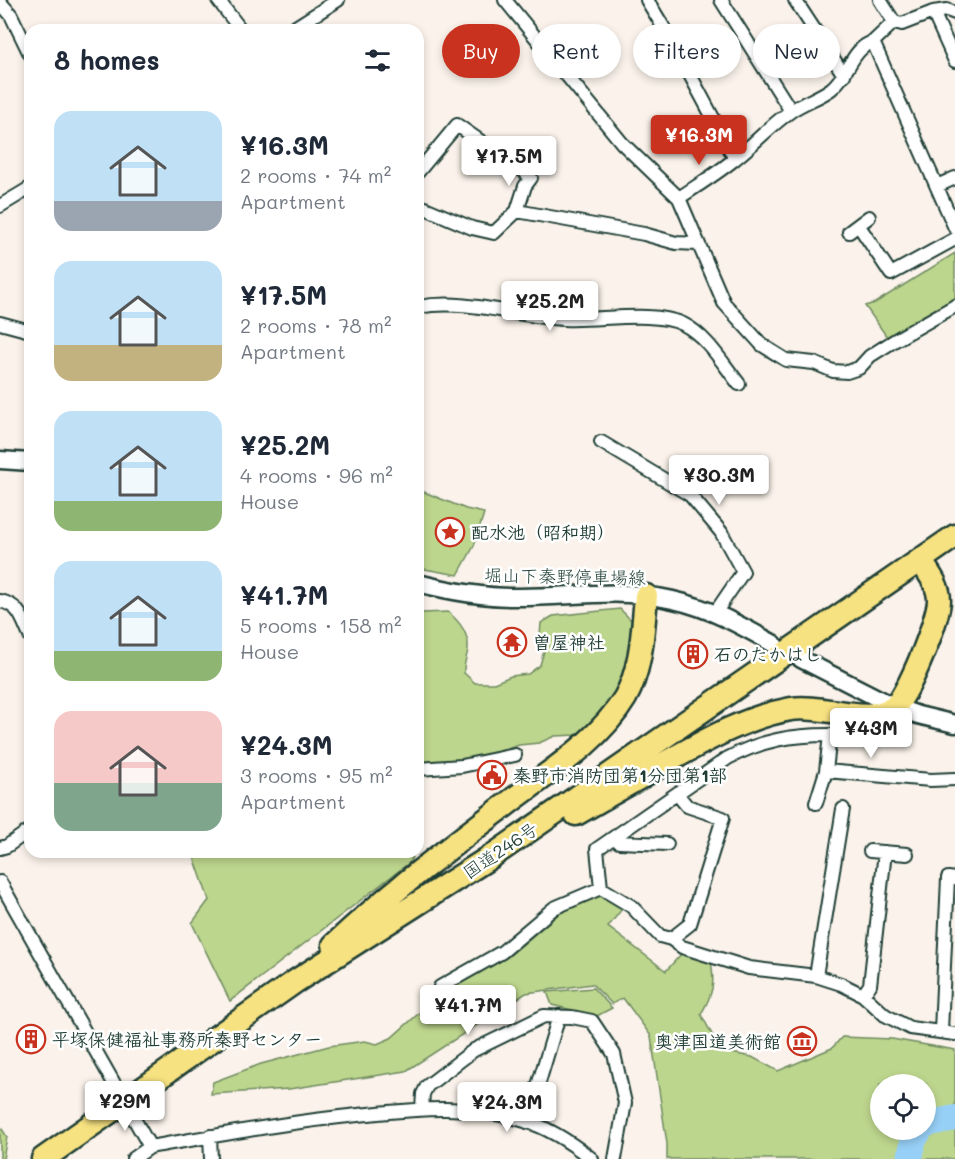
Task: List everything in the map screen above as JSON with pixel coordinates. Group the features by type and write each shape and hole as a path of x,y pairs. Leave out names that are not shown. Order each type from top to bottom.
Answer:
{"highway":[{"name":"国道246号","path":"43,1159 296,981 492,856 955,536"},
{"path":"492,856 561,823 702,742 751,718 793,709 824,709 874,716 895,707 905,691 929,638 937,614 938,591 920,560"},
{"path":"296,981 369,913 567,758 607,721 626,696 632,682 637,663 646,596"}],"main road":[{"path":"0,460 24,462"},
{"name":"堀山下秦野停車場線","path":"424,584 480,595 513,597 608,592 674,600 715,613 774,644"},
{"path":"801,659 895,707 955,724"}],"street":[{"path":"218,0 236,24"},
{"path":"300,24 338,0"},
{"path":"505,0 622,143 680,198 724,303 762,345 786,360 814,363 833,371 848,372 859,368 870,356 955,306"},
{"path":"647,0 674,42 735,159"},
{"path":"795,0 844,75"},
{"path":"880,0 894,22 902,24 933,12 947,10 955,13"},
{"path":"0,2 11,15 24,42"},
{"path":"725,7 791,111"},
{"path":"933,12 955,61"},
{"path":"680,198 735,159 791,111 832,89 859,51 866,44 873,42 894,22"},
{"path":"873,42 955,228"},
{"path":"424,165 457,124 531,178 525,186 517,211 494,232 472,228 424,208"},
{"path":"938,186 955,178"},
{"path":"0,206 24,192"},
{"path":"517,211 644,234 676,243 698,244"},
{"path":"859,225 891,274 955,239"},
{"path":"424,307 442,304 489,308 564,319 657,317 682,323 700,336 739,384"},
{"path":"0,323 24,327"},
{"path":"601,442 690,495 722,532 742,572 715,613"},
{"path":"0,601 11,603 17,609 24,624"},
{"path":"601,888 597,849 728,758 746,748 770,740 830,735 826,771 816,803"},
{"path":"424,769 462,766 515,755"},
{"path":"826,771 932,780 955,779"},
{"path":"671,939 690,924 723,818 687,806 677,794"},
{"path":"816,976 843,809"},
{"path":"638,822 641,827 640,843"},
{"path":"0,849 24,834"},
{"path":"615,838 619,842 667,844"},
{"path":"870,851 906,854"},
{"path":"863,995 870,985 885,852"},
{"path":"941,1031 948,878 955,879"},
{"path":"0,882 150,1147"},
{"path":"601,888 632,906 660,936 671,939 682,947 749,968 816,976 841,984 863,995 885,1015 910,1028 955,1034"},
{"path":"440,987 502,952 554,908 601,888"},
{"path":"422,1108 423,1094 428,1086 474,1050 544,1016 592,1021 614,1054 625,1103 615,1159"},
{"path":"527,1122 559,1016"},
{"path":"133,1159 150,1147 210,1136 328,1118 422,1108 455,1108 527,1122 574,1146 592,1159"},
{"path":"210,1136 211,1159"}],"green space":[{"path":"955,253 955,300 887,337 865,306 875,303"},
{"path":"424,492 466,509 484,513 474,546 458,575 424,569"},
{"path":"620,609 633,622 634,648 626,684 604,716 577,735 555,736 539,743 519,745 480,760 424,762 424,613 448,612 463,628 468,643 464,673 475,683 494,683 511,676 528,674 540,665 544,651 540,636 541,623 553,616"},
{"path":"194,858 412,858 410,862 230,1001 192,923 209,900"},
{"path":"599,891 622,909 608,927 666,971 681,954 711,961 712,989 701,1014 721,1051 752,1057 778,1071 832,1048 842,1037 892,1039 955,1050 955,1159 667,1159 667,1144 651,1036 623,998 612,1004 592,984 526,993 406,1071 289,1089 211,1094 213,1082 261,1064 329,1046 365,1041 377,1044 391,1038 444,991 508,957 561,912"},
{"path":"593,988 612,1008 597,1016 552,1005 547,992"},
{"path":"0,1126 7,1137 3,1159 0,1159"}],"waterway":[{"path":"936,1122 955,1118"},
{"path":"910,1159 914,1140"}],"place":[{"name":"配水池（昭和期）","path":"450,532"},
{"name":"曽屋神社","path":"512,642"},
{"name":"石のたかはし","path":"693,654"},
{"name":"秦野市消防団第1分団第1部","path":"492,775"},
{"name":"平塚保健福祉事務所秦野センター","path":"31,1039"},
{"name":"奥津国道美術館","path":"802,1041"}]}
